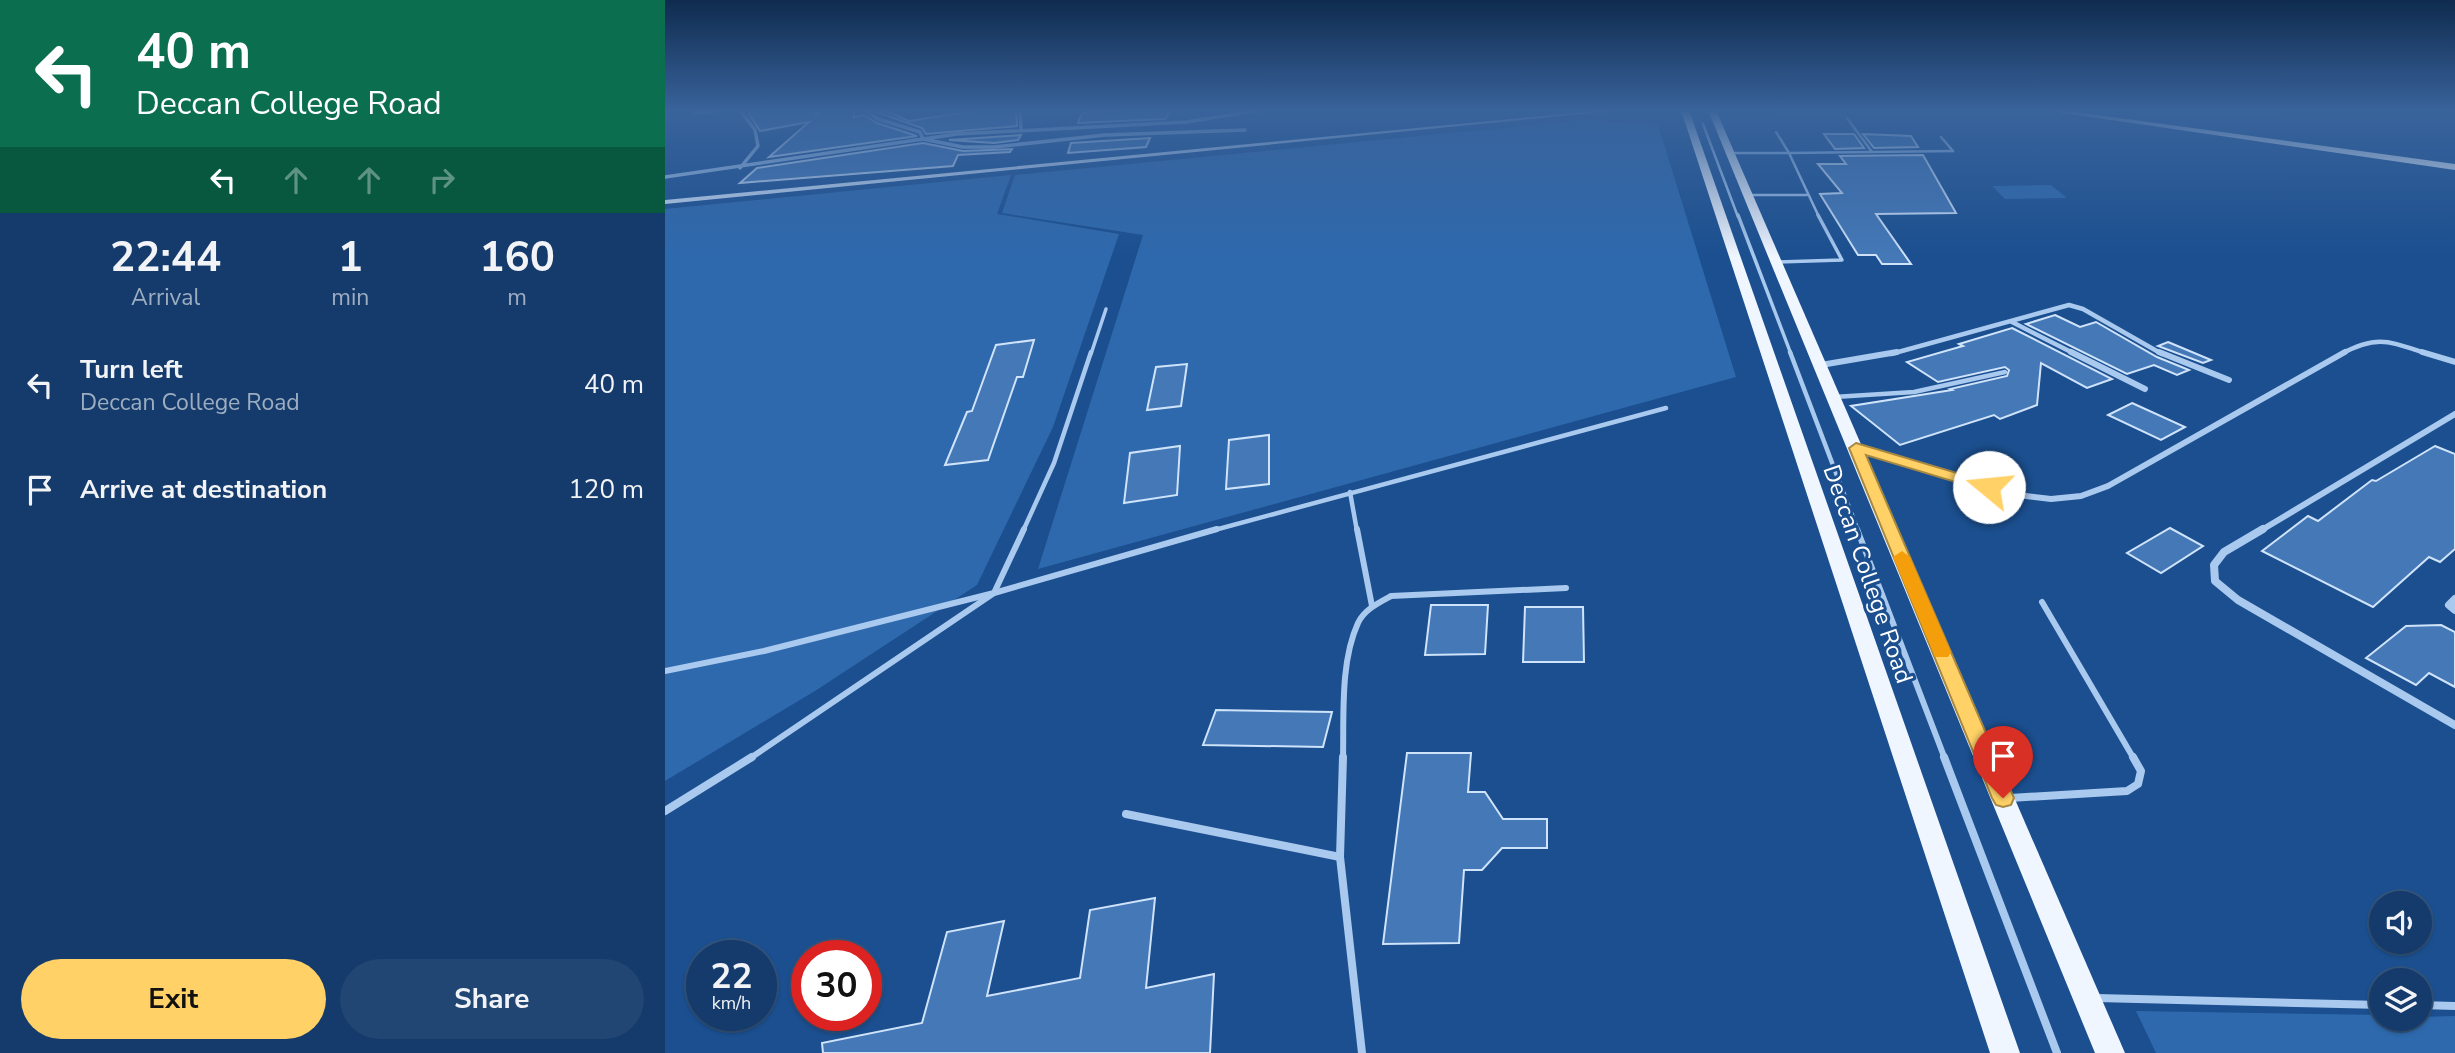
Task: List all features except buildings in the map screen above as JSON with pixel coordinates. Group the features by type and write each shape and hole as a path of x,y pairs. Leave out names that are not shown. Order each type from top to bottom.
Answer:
{"main road":[{"name":"Deccan College Road","path":"1715,159 2005,1053"},
{"name":"Deccan College Road","path":"1734,159 2110,1053"},
{"path":"2399,159 2455,167"}],"street":[{"path":"740,168 747,159"},
{"path":"665,177 796,159"},
{"path":"665,196 1053,159"},
{"path":"665,202 1109,159"},
{"path":"1821,365 1890,354 2069,305 2083,309 2163,354 2229,380"},
{"path":"2012,322 2145,389"},
{"path":"1856,448 2018,495 2051,499 2081,496 2108,486 2298,376 2364,342 2387,341 2455,362"},
{"path":"2455,414 2224,552 2214,565 2215,580 2238,600 2455,725"},
{"path":"2455,599 2449,605 2455,610"}],"lane":[{"path":"1718,159 2057,1053"},
{"path":"1778,262 1842,260 1807,195 1792,159"},
{"path":"1749,195 1807,195"},
{"path":"665,811 782,739 994,593 1054,463 1106,310"},
{"path":"1834,397 1914,391 2005,372"},
{"path":"665,671 764,651 994,593 1350,492 1666,408"},
{"path":"1350,492 1371,606"},
{"path":"1361,1053 1341,858 1346,670 1358,622 1371,606 1391,596 1566,588"},
{"path":"2003,798 2127,790 2138,784 2141,771 2042,602"},
{"path":"1126,814 1341,858"},
{"path":"2087,998 2369,1004"},
{"path":"2432,1005 2455,1006"}],"shaded area":[{"path":"1180,159 1669,159 1736,377 1038,569 1143,235 1002,213 1015,175"},
{"path":"1011,175 997,214 1119,234 1053,427 977,585 815,691 665,781 665,209"},
{"path":"2051,185 2067,198 2005,199 1992,186"},
{"path":"2136,1011 2369,1015 2369,1031 2432,1031 2432,1017 2455,1016 2455,1053 2156,1053"}],"slow traffic":[{"path":"1902,557 1942,652"}],"route":[{"path":"1989,487 1856,448 2003,798"}]}
